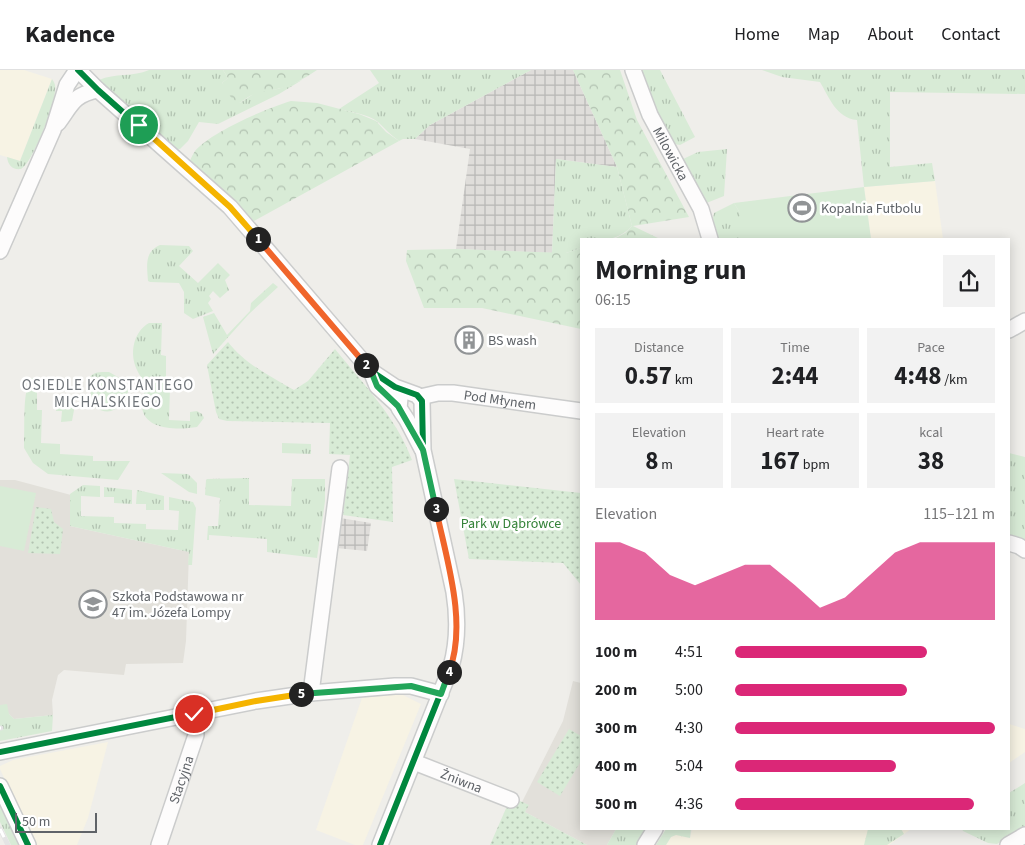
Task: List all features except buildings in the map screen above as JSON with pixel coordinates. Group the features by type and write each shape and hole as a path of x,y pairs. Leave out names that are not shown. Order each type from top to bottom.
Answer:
{"street":[{"name":"Milowicka","path":"632,70 650,115 701,209 710,238"},
{"path":"80,72 230,207 371,371 417,400"},
{"path":"76,98 80,72"},
{"path":"0,251 53,130 66,85 80,72"},
{"path":"53,130 76,98 83,93 98,90"},
{"path":"1010,329 1025,321"},
{"path":"371,371 377,386 401,410 423,450"},
{"name":"Pod Młynem","path":"401,410 414,416 417,400 438,393 453,393 580,411"},
{"path":"401,410 400,398 417,400"},
{"path":"380,845 441,694 455,652 456,610 423,450 417,400"},
{"path":"311,693 340,468"},
{"path":"1010,543 1025,550"},
{"path":"0,752 256,701 311,693 411,686 441,694"},
{"name":"Stacyjna","path":"159,845 196,735 194,714"},
{"name":"Żniwna","path":"414,762 511,800"},
{"path":"0,786 28,845"},
{"path":"645,845 654,830"},
{"path":"1008,845 1025,835"}],"shaded area":[{"path":"0,70 24,70 52,79 20,161 0,155"},
{"path":"531,70 573,70 617,167 556,159 552,253 456,249 470,149 415,139 430,125"},
{"path":"935,181 943,238 871,238 864,187"},
{"name":"Szkoła Podstawowa nr 47 im. Józefa Lompy","path":"0,480 15,480 71,495 70,526 189,552 186,641 183,663 126,664 124,675 64,670 58,675 52,700 53,715 14,719 0,705"},
{"path":"340,518 371,523 367,551 336,548"},
{"path":"573,681 580,683 580,830 615,830 607,845 587,845 525,812 528,805 522,802 563,721"},
{"path":"399,693 421,704 363,845 355,845 316,830 362,698"},
{"path":"1010,724 1025,729 1025,752 1010,762"},
{"path":"108,742 88,818 77,845 35,845 0,766 13,760"},
{"path":"692,830 910,830 889,845 666,845 671,837 676,834 690,838"}],"green space":[{"path":"149,70 223,70 228,78 222,83 240,103 258,91 278,89 302,80 279,94 218,124 199,122 188,141 180,149 177,149 99,80 111,76 137,74"},
{"path":"223,70 317,70 293,84 254,94 240,103 232,99 222,83 228,78"},
{"path":"370,70 531,70 430,125 415,139 399,141 374,119 339,109 379,83"},
{"path":"573,70 620,70 637,120 689,217 633,226 658,238 616,238 632,226 617,167"},
{"path":"641,70 660,70 695,137 680,145 674,144 662,127"},
{"path":"762,70 1025,70 1025,94 890,92 890,167 932,163 935,181 864,187 857,120 838,111 820,82 782,77"},
{"path":"52,79 55,87 54,97 37,145 21,169 13,168 9,165 7,157 20,161"},
{"path":"291,101 317,103 359,114 376,121 386,132 399,141 254,221 190,161 195,151 213,136 254,115"},
{"path":"727,149 724,196 704,204 681,160 698,152"},
{"path":"556,159 617,167 632,226 614,238 580,238 580,248 566,253 552,253"},
{"name":"Kopalnia Futbolu","path":"864,187 871,238 740,238 740,213 734,203"},
{"path":"734,203 740,213 740,238 716,238 714,213"},
{"path":"160,245 189,246 193,251 179,266 198,283 218,263 230,275 225,280 229,290 220,298 213,291 209,296 211,299 208,303 213,311 193,319 184,313 184,292 179,283 148,281 147,265 149,256 151,251"},
{"path":"580,248 580,329 482,308 424,308 406,261 407,250 456,249 566,253"},
{"path":"273,283 278,287 249,314 213,354 203,317 214,313 227,335 250,311 251,303"},
{"path":"149,323 162,323 161,355 166,356 166,388 170,388 169,420 190,421 190,412 197,411 204,418 197,427 182,429 164,427 149,421 144,415 142,407 143,380 135,364 133,350 139,332"},
{"path":"228,342 250,363 294,390 308,381 335,349 388,415 412,460 392,467 393,522 343,515 350,455 329,454 330,423 227,421 219,419 207,365"},
{"path":"109,372 125,381 129,390 119,406 111,411 106,411 93,406 88,380 94,374"},
{"path":"32,378 37,378 37,410 42,410 41,443 60,444 60,454 93,456 93,461 130,461 118,480 48,474 33,463 24,448 25,398"},
{"path":"57,401 67,401 72,404 74,410 72,421 61,422 62,411 56,411"},
{"path":"282,443 311,444 311,454 282,453"},
{"path":"1010,453 1025,457 1025,543 1010,539"},
{"path":"161,473 188,474 197,483 197,494 189,492"},
{"path":"249,478 249,505 291,506 292,479 325,479 325,501 317,558 267,552 267,539 209,535 209,540 207,540 208,526 218,526 220,498 205,495 206,480"},
{"name":"Park w Dąbrówce","path":"454,479 580,493 580,584 563,563 469,559"},
{"path":"83,485 100,486 100,497 81,496 81,516 114,517 114,523 146,524 146,529 178,530 179,511 169,510 169,497 193,502 196,508 192,565 188,565 189,552 70,526 70,494"},
{"path":"0,486 36,493 24,551 0,546"},
{"path":"104,487 132,490 132,504 114,503 114,497 104,497"},
{"path":"137,490 164,496 164,510 146,510 146,504 136,504"},
{"path":"36,507 51,509 54,522 63,529 60,554 28,553"},
{"path":"7,704 9,714 14,719 53,715 52,731 0,741 0,705"},
{"path":"569,729 580,735 580,763 560,796 537,782"},
{"path":"1025,783 1025,826 997,844 988,843 963,831 1010,830 1010,792"},
{"path":"0,794 24,845 11,845 0,822"},
{"path":"511,797 529,805 525,812 587,845 490,845"},
{"path":"615,830 647,830 639,845 607,845"},
{"path":"665,830 691,830 690,838 676,835 671,837 666,845 656,845"},
{"path":"868,830 902,830 904,834 887,845 864,845"}],"railway":[{"path":"0,829 8,845"}],"cycle path":[{"path":"78,70 230,207 371,371 377,386 399,406"},
{"path":"371,371 395,387 417,395 422,401 423,450 454,592 457,620 455,648 451,667 380,845"},
{"path":"0,752 256,701 311,693 411,686 441,694"},
{"path":"0,786 28,845"}],"place":[{"name":"Kopalnia Futbolu","path":"802,208"},
{"name":"BS wash","path":"469,340"},
{"name":"Szkoła Podstawowa nr 47 im. Józefa Lompy","path":"93,604"}],"district":[{"name":"OSIEDLE KONSTANTEGO MICHALSKIEGO","path":"108,394"}],"route":[{"path":"139,125 230,207 332,324 371,371 377,386 404,414 423,450 456,604 457,636 455,652 441,694 411,686 395,686 283,696 194,714"}]}
